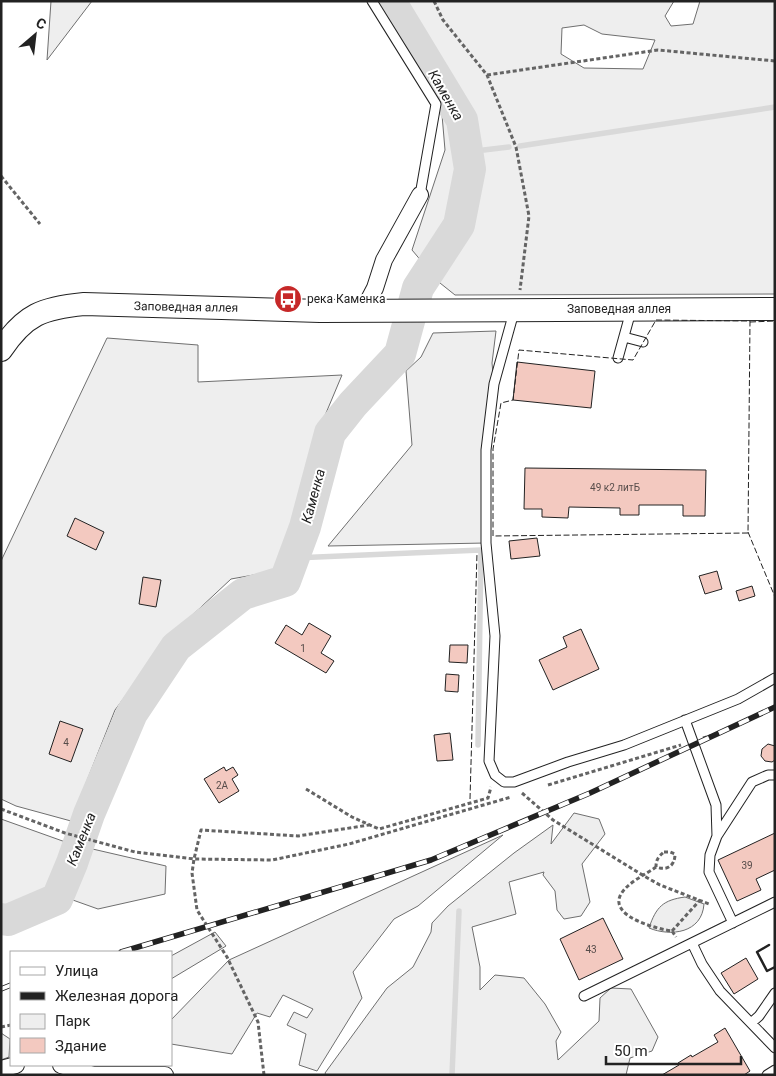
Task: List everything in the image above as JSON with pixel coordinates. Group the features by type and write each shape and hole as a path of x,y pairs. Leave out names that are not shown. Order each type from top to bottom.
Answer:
{"street":[{"path":"363,310 375,288 384,260 420,195"},
{"name":"Заповедная аллея","path":"1,350 22,324 39,313 59,307 84,304 387,311 775,309"},
{"path":"64,1066 93,1075 165,1075"}],"lane":[{"path":"372,1 436,104 420,195"},
{"path":"618,358 631,309"},
{"path":"515,310 510,320 494,384 486,450 486,543 495,636 489,761 495,775 504,782 514,782 568,762 624,745 738,699 775,678"},
{"path":"624,337 643,342"},
{"path":"685,720 716,805 716,836"},
{"path":"729,925 709,872 710,855 716,836 752,782 775,774"},
{"path":"584,996 775,902"},
{"path":"688,945 720,991 775,1048"},
{"path":"751,1023 759,1016 775,993"},
{"path":"767,1075 775,1070"}],"path":[{"path":"434,1 443,20 487,75 516,147 529,216 519,301 515,310"},
{"path":"487,75 658,50 775,61"},
{"path":"1,176 40,224"},
{"path":"541,787 717,734"},
{"path":"306,789 378,829 488,798 495,775"},
{"path":"514,782 522,793 553,820 668,889 709,904 729,925"},
{"path":"1,809 64,834 135,852 194,859 272,860 349,844 532,790"},
{"path":"264,1075 258,1022 227,957 197,910 192,873 201,830 298,836 369,825"},
{"path":"664,852 675,854 675,860 668,868 662,870 656,867 656,861 664,852"},
{"path":"656,867 626,888 620,896 618,903 622,910 630,917 662,930 672,931 688,945"},
{"path":"672,931 700,900"}],"green space":[{"path":"51,1 92,1 47,60"},
{"path":"381,1 674,1 665,16 671,26 693,24 700,1 775,1 775,294 455,295 440,283 412,250 445,150 441,103","holes":["584,25 602,34 655,40 643,69 584,68 561,54 562,28"]},
{"path":"496,331 492,363 494,384 486,450 486,543 328,546 412,445 406,371 421,357 433,333"},
{"path":"107,338 198,345 198,382 342,375 321,425 294,527 276,571 231,579 169,637 115,710 71,821 16,806 1,799 1,561"},
{"path":"574,813 599,819 605,834 582,864 590,902 581,916 564,919 557,910 555,891 543,875 544,872 509,882 516,914 472,927 480,967 480,990 495,975 524,978 545,1004 561,1032 556,1041 558,1060 599,1021 600,998 611,988 631,989 658,1037 652,1051 630,1058 626,1075 326,1075 325,1073 387,988 413,967 431,932 432,923 448,906 514,853 553,825 551,844"},
{"path":"1,819 71,844 166,866 165,894 98,909 56,894 12,914 1,913"},
{"path":"503,835 418,906 394,919 353,972 362,998 317,1071 299,1065 306,1034 287,1025 294,1012 307,1018 313,1009 283,995 270,1017 257,1013 232,1054 172,1044 172,1019 229,960"},
{"path":"685,897 704,904 702,914 692,927 676,932 658,931 649,928 654,915 661,906 671,900"},
{"path":"215,932 226,946 172,978 172,955"},
{"path":"1,1033 10,1039 9,1057 1,1060"}],"building":[{"path":"517,362 595,371 591,408 513,400"},
{"path":"525,468 706,470 705,516 683,516 683,505 639,505 639,515 620,515 620,508 569,507 568,518 542,517 542,509 524,509"},
{"path":"75,518 104,532 96,550 67,536"},
{"path":"537,538 540,556 511,559 509,541"},
{"path":"717,571 722,589 705,594 699,576"},
{"path":"143,577 161,580 156,607 139,604"},
{"path":"752,586 755,596 739,601 736,591"},
{"path":"309,623 331,636 321,653 334,661 326,673 275,643 286,625 302,635"},
{"path":"581,629 599,669 553,690 539,660 567,647 563,637"},
{"path":"450,645 468,645 467,663 449,662"},
{"path":"446,674 459,675 458,692 445,691"},
{"path":"60,721 83,729 71,762 49,754"},
{"path":"450,733 453,760 437,761 434,735"},
{"path":"768,744 775,746 775,760 772,762 765,761 761,756 762,749"},
{"path":"224,767 226,771 233,767 238,775 232,779 239,791 219,803 204,779"},
{"path":"775,833 775,870 756,879 761,890 737,901 718,860"},
{"path":"603,918 623,959 579,980 560,939"},
{"path":"746,958 758,979 734,994 721,973"},
{"path":"725,1028 750,1071 744,1075 662,1075 691,1055 692,1057 718,1042 714,1035"}],"waterway":[{"name":"Каменка","path":"1,919 8,920 57,899 89,814 132,713 176,647 243,594 285,581 305,527 330,433 353,404 400,354 418,288 459,225 470,169 462,120 390,1"},
{"path":"520,146 775,107"},
{"path":"467,152 509,147"},
{"path":"294,558 481,550 478,745"},
{"path":"452,1075 459,911"}],"railway":[{"path":"124,951 431,860 590,793 775,707"},
{"path":"1,989 10,985"}],"fence":[{"path":"656,320 750,321 748,533 493,536 493,449 501,403 513,400 519,350 633,360 656,320"},
{"path":"750,322 775,321"},
{"path":"748,532 775,597"},
{"path":"470,799 477,553"}],"wall":[{"path":"769,945 757,952 767,971 775,967"}],"place":[{"name":"река Каменка","path":"288,299"}]}
